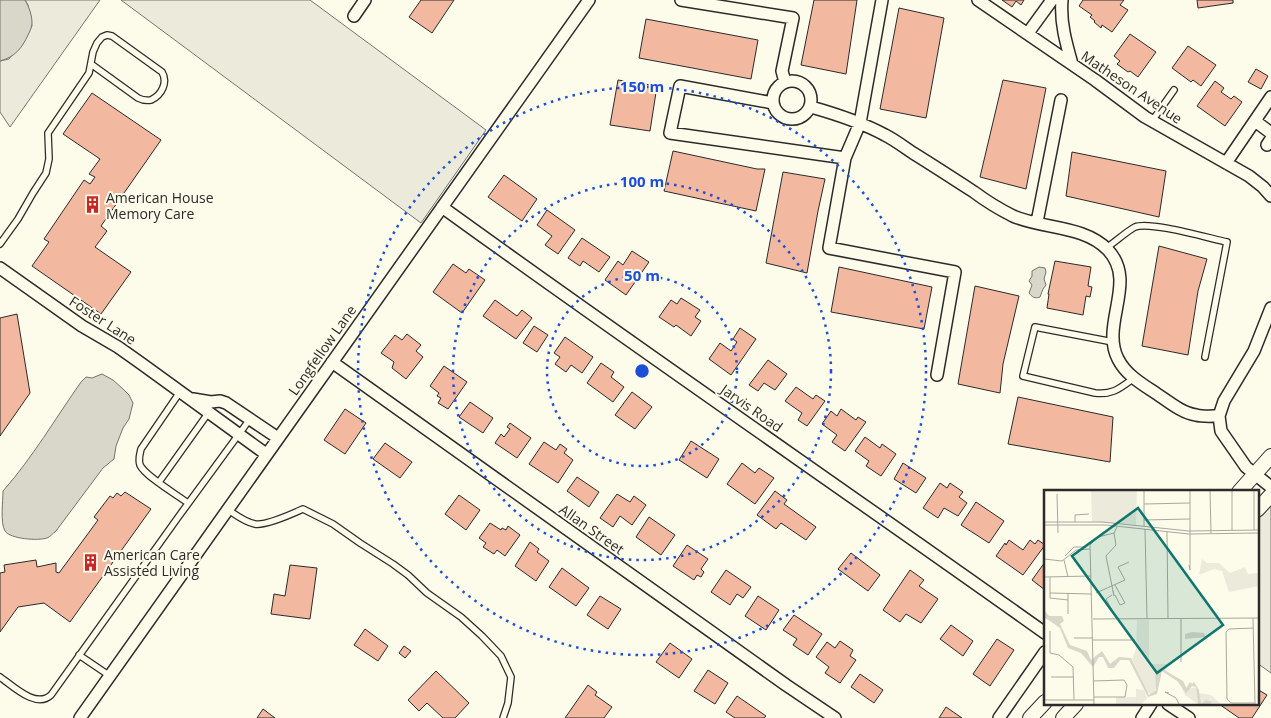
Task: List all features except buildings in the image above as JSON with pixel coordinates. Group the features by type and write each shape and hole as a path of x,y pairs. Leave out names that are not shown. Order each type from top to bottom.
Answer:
{"street":[{"path":"354,16 365,0"},
{"name":"Longfellow Lane","path":"80,718 589,0"},
{"path":"680,0 793,18 782,71 785,82"},
{"path":"882,0 860,123 845,158 829,248 954,272 937,375"},
{"name":"Matheson Avenue","path":"978,0 1152,121 1226,163 1263,187 1271,196"},
{"path":"1028,33 1052,0"},
{"path":"1062,0 1061,12 1064,34 1072,64"},
{"path":"785,82 803,84 811,94 811,107 808,112 797,119 784,118 775,109 773,103 775,91 785,82"},
{"path":"773,103 680,86 670,132 845,158"},
{"path":"1226,163 1271,98"},
{"path":"1037,222 1061,100"},
{"path":"811,107 836,114 886,135 1016,217 1091,237 1106,248 1114,256 1120,275 1113,342 1117,358 1123,368 1134,378 1185,412 1197,416 1219,416"},
{"path":"1255,121 1271,132"},
{"name":"Jarvis Road","path":"442,207 569,299 1044,632"},
{"name":"Foster Lane","path":"0,268 82,326 118,347 266,454"},
{"path":"1271,308 1254,350 1224,401 1219,416 1221,431 1246,467 1271,487"},
{"name":"Allan Street","path":"332,362 835,718"},
{"name":"Foster Lane","path":"184,395 205,401 220,401 278,438"},
{"path":"1241,490 1271,456"},
{"path":"1258,509 1271,495"},
{"path":"999,718 1044,653"},
{"path":"1030,718 1044,703"},
{"path":"1063,718 1074,706"},
{"path":"1142,718 1150,706"},
{"path":"1171,706 1189,718"}],"lane":[{"path":"0,244 18,219 46,173 49,159 48,133 89,73 90,64 93,52 102,37 112,36 162,72 165,76 165,83 157,95 150,100 144,100 138,98 90,64"},
{"path":"1152,121 1174,90"},
{"path":"1106,248 1134,228 1143,226 1157,226 1227,242 1205,357"},
{"path":"1113,342 1035,326 1023,376 1106,394 1120,388 1134,378"},
{"path":"184,395 141,449 139,458 140,465 146,473 188,503"},
{"path":"159,482 215,401"},
{"path":"0,677 29,698 42,700 51,695 250,419"},
{"path":"227,509 244,521 256,525 303,509 333,524 408,575 427,593 482,636 501,656 511,677 508,703 503,718"},
{"path":"80,655 110,676"}],"shaded area":[{"path":"0,0 25,0 30,11 32,23 26,40 20,48 10,57 0,61"},
{"path":"25,0 100,0 10,127 0,112 0,61 9,59 32,26 28,5"},
{"path":"121,0 310,0 486,130 421,223"},
{"path":"1039,267 1045,268 1044,279 1046,285 1040,297 1035,298 1029,293 1032,285 1029,281 1032,271"},
{"path":"102,374 113,380 123,389 133,403 129,419 123,428 116,446 114,459 103,468 56,531 49,537 31,539 18,538 8,534 3,527 3,491 34,451 81,382 86,377 92,378"},
{"path":"1271,495 1271,673 1258,664 1258,509"}],"place":[{"name":"American House Memory Care","path":"92,205"},
{"name":"American Care Assisted Living","path":"90,562"}]}
